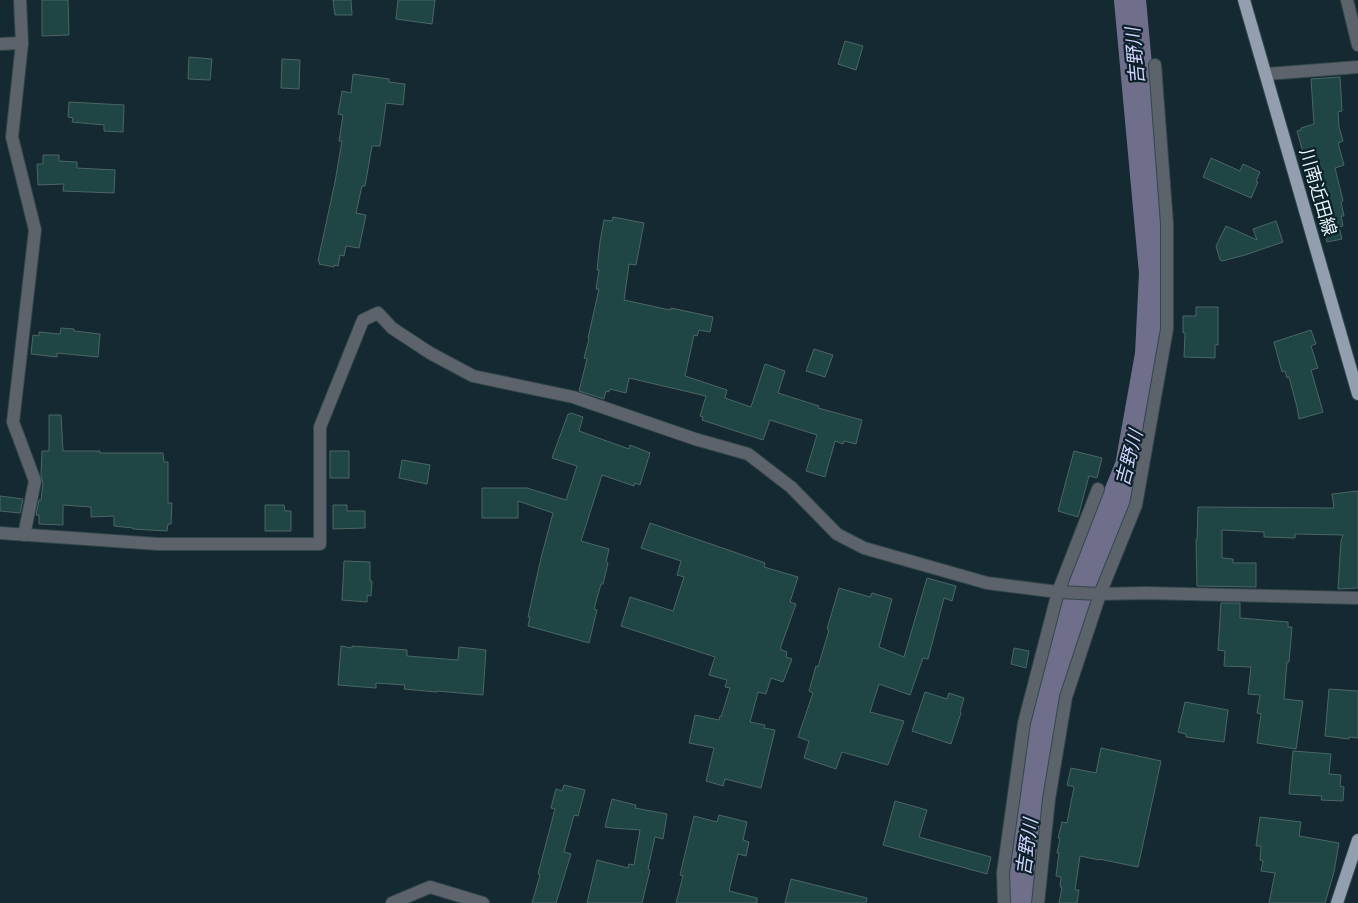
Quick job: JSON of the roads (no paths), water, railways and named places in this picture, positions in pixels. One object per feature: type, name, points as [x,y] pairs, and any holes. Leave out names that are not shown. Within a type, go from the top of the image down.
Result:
[{"type":"main road","name":"川南近田線","points":[[1244,0],[1358,394]]},
{"type":"main road","points":[[1337,903],[1358,840]]},
{"type":"street","points":[[20,0],[22,43],[12,137],[35,230],[13,422],[35,481],[24,535]]},
{"type":"street","points":[[1347,0],[1358,45]]},
{"type":"street","points":[[0,44],[22,43]]},
{"type":"street","points":[[1038,903],[1049,799],[1066,697],[1100,594],[1136,505],[1167,330],[1167,224],[1155,65]]},
{"type":"street","points":[[1266,74],[1358,68]]},
{"type":"street","points":[[0,533],[158,544],[320,544],[320,427],[363,320],[378,313],[392,328],[430,353],[473,376],[573,397],[695,439],[748,454],[791,487],[837,534],[864,548],[987,583],[1058,592],[1358,598]]},
{"type":"street","points":[[1004,903],[1003,873],[1024,723],[1058,592],[1098,489]]},
{"type":"street","points":[[392,903],[430,887],[482,903]]},
{"type":"waterway","name":"吉野川","points":[[1019,903],[1029,818],[1050,684],[1071,614],[1131,466],[1151,354],[1155,273],[1130,0]]}]
